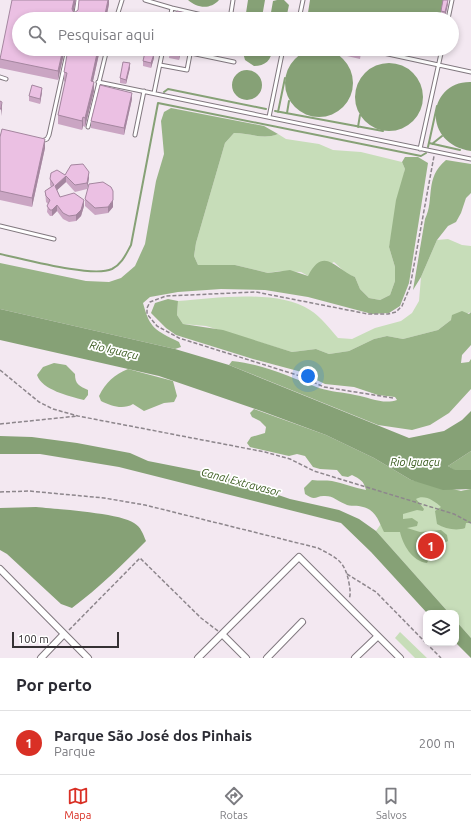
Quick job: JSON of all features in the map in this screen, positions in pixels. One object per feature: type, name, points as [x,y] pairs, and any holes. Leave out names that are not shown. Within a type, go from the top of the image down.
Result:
[{"type":"street","points":[[198,658],[299,557],[400,658]]},
{"type":"street","points":[[0,569],[88,658]]},
{"type":"street","points":[[267,658],[302,622]]},
{"type":"street","points":[[41,658],[64,634]]},
{"type":"street","points":[[222,634],[246,658]]},
{"type":"street","points":[[355,658],[378,636]]},
{"type":"lane","points":[[75,12],[78,0]]},
{"type":"lane","points":[[118,12],[122,0]]},
{"type":"lane","points":[[145,0],[187,12]]},
{"type":"lane","points":[[231,12],[233,0]]},
{"type":"lane","points":[[300,12],[303,0]]},
{"type":"lane","points":[[449,12],[452,0]]},
{"type":"lane","points":[[171,12],[172,8]]},
{"type":"lane","points":[[35,139],[42,141],[47,140],[49,135],[66,56]]},
{"type":"lane","points":[[88,127],[105,56]]},
{"type":"lane","points":[[154,93],[162,56]]},
{"type":"lane","points":[[160,65],[187,70],[190,56]]},
{"type":"lane","points":[[211,56],[234,62]]},
{"type":"lane","points":[[269,117],[282,56]]},
{"type":"lane","points":[[397,56],[471,72]]},
{"type":"lane","points":[[420,149],[441,56]]},
{"type":"lane","points":[[0,77],[6,79]]},
{"type":"lane","points":[[98,82],[471,159]]},
{"type":"lane","points":[[135,135],[144,91]]},
{"type":"lane","points":[[0,226],[54,239]]},
{"type":"path","points":[[393,398],[324,387],[300,376],[179,338],[157,326],[147,314],[147,308],[150,302],[166,296],[256,292],[368,314],[388,314],[396,312],[402,306],[410,288],[434,152]]},
{"type":"path","points":[[0,370],[39,402],[53,409],[78,416],[265,452],[290,459],[314,471],[454,514],[471,523]]},
{"type":"path","points":[[0,424],[78,416]]},
{"type":"path","points":[[0,492],[29,492],[104,498],[145,505],[318,548],[340,562],[347,574],[351,595],[346,604]]},
{"type":"path","points":[[64,634],[140,558],[201,618],[222,634]]},
{"type":"path","points":[[347,574],[376,592],[423,640]]},
{"type":"path","points":[[429,646],[441,658]]},
{"type":"shaded area","points":[[171,108],[264,126],[278,134],[272,136],[262,136],[234,133],[225,143],[196,243],[194,256],[198,265],[235,265],[268,273],[290,270],[308,276],[319,262],[325,261],[336,265],[348,274],[355,277],[360,289],[369,298],[380,300],[390,295],[395,281],[395,267],[389,247],[396,200],[405,169],[402,162],[405,157],[418,157],[428,163],[409,283],[400,306],[389,313],[372,314],[308,297],[265,290],[221,289],[178,292],[150,297],[143,303],[148,318],[155,328],[179,342],[181,347],[175,349],[0,309],[0,263],[86,281],[109,282],[121,278],[135,266],[145,244],[156,181],[164,154],[161,121],[164,112]]},
{"type":"shaded area","points":[[234,133],[262,136],[272,136],[278,134],[286,139],[319,144],[333,150],[361,152],[402,162],[405,169],[389,247],[395,267],[395,281],[390,295],[380,300],[369,298],[360,289],[355,277],[347,274],[334,262],[308,276],[301,272],[280,271],[268,273],[235,265],[198,265],[194,256],[196,243],[225,143]]},
{"type":"shaded area","points":[[446,160],[471,164],[471,193],[466,198],[456,222],[448,226],[437,240],[421,277],[413,290],[425,219],[428,211],[432,181],[439,167]]},
{"type":"shaded area","points":[[448,239],[462,245],[471,246],[471,312],[451,320],[438,330],[403,339],[387,336],[374,339],[349,351],[329,354],[316,349],[292,352],[206,326],[183,324],[177,315],[178,301],[246,296],[281,299],[297,303],[310,310],[322,320],[338,338],[352,339],[375,328],[401,321],[412,313],[419,301],[421,277],[437,240]]},
{"type":"shaded area","points":[[168,299],[178,301],[177,315],[183,324],[223,330],[292,352],[316,349],[329,354],[349,351],[374,339],[387,336],[403,339],[438,330],[451,320],[452,315],[462,311],[469,314],[471,312],[471,345],[462,355],[461,363],[469,362],[471,359],[471,389],[449,413],[430,425],[412,430],[378,425],[229,365],[232,361],[255,365],[319,388],[386,402],[397,400],[395,397],[378,395],[354,387],[325,384],[298,371],[253,359],[176,335],[166,328],[151,313],[155,303]]},
{"type":"shaded area","points":[[54,363],[66,365],[75,374],[78,384],[88,390],[88,395],[84,400],[57,392],[44,385],[37,375],[43,367]]},
{"type":"shaded area","points":[[128,369],[173,381],[177,396],[174,402],[164,403],[144,411],[133,404],[125,407],[117,407],[101,401],[99,396],[108,383],[115,376]]},
{"type":"shaded area","points":[[254,409],[326,435],[374,458],[411,480],[461,491],[471,489],[471,523],[466,523],[465,528],[458,529],[440,526],[437,524],[435,511],[441,507],[426,498],[422,497],[416,499],[424,509],[423,511],[417,510],[403,514],[403,519],[412,518],[418,522],[417,526],[407,528],[420,532],[441,530],[447,535],[448,541],[436,545],[416,543],[428,554],[429,559],[427,563],[422,562],[409,552],[403,542],[400,532],[384,532],[371,511],[361,506],[347,505],[328,496],[312,498],[305,494],[304,488],[312,480],[332,481],[366,490],[363,482],[359,479],[352,475],[348,477],[342,476],[337,470],[313,467],[305,456],[297,454],[289,456],[250,447],[247,443],[251,437],[265,433],[266,427],[260,421],[252,417],[250,413]]},
{"type":"shaded area","points":[[471,451],[471,470],[454,470],[448,466]]},
{"type":"shaded area","points":[[411,480],[461,491],[471,489],[471,638],[459,624],[459,610],[446,610],[376,531]]},
{"type":"shaded area","points":[[400,632],[427,658],[415,658],[395,638]]},
{"type":"water","points":[[188,0],[219,0],[208,7],[204,7],[195,5]]},
{"type":"water","points":[[248,0],[265,0],[263,12],[246,12]]},
{"type":"water","points":[[284,0],[289,5],[288,12],[271,12],[273,1]]},
{"type":"water","points":[[310,0],[444,0],[441,12],[308,12]]},
{"type":"water","points":[[244,56],[271,56],[265,64],[258,66],[254,66],[245,60]]},
{"type":"water","points":[[298,56],[340,56],[348,64],[353,76],[353,90],[348,102],[338,112],[326,117],[312,117],[300,112],[290,102],[285,90],[285,76],[287,70],[290,64]]},
{"type":"water","points":[[382,63],[396,63],[408,68],[418,78],[423,90],[423,104],[418,116],[408,126],[396,131],[382,131],[370,126],[360,116],[355,104],[355,90],[360,78],[370,68]]},
{"type":"water","points":[[247,70],[258,74],[262,85],[258,96],[247,100],[236,96],[232,85],[236,74]]},
{"type":"water","points":[[471,82],[471,151],[455,146],[444,137],[437,126],[436,114],[438,102],[445,91],[456,84]]},
{"type":"water","name":"Rio Iguaçu","points":[[0,309],[175,349],[229,365],[409,438],[444,431],[462,420],[471,411],[471,451],[448,466],[455,470],[471,470],[471,489],[443,490],[411,480],[374,458],[326,435],[159,376],[0,340]]},
{"type":"water","points":[[0,436],[32,437],[77,443],[130,453],[148,461],[219,475],[290,499],[339,510],[359,519],[376,531],[446,610],[424,610],[371,552],[341,523],[119,467],[40,454],[0,454]]},
{"type":"water","points":[[36,507],[102,514],[127,520],[134,523],[142,531],[146,541],[101,584],[72,608],[61,604],[7,554],[0,550],[0,508]]},
{"type":"water","points":[[459,624],[471,638],[471,658],[459,646]]},
{"type":"building","points":[[12,0],[74,0],[72,9],[74,12],[12,12],[12,56],[61,56],[58,71],[0,59]]},
{"type":"building","points":[[79,0],[108,0],[105,12],[75,12],[78,10]]},
{"type":"building","points":[[443,0],[448,0],[445,12],[441,11]]},
{"type":"building","points":[[67,56],[96,56],[91,81],[94,82],[85,118],[83,117],[82,121],[58,115],[67,73],[64,72]]},
{"type":"building","points":[[144,56],[153,56],[151,63],[143,61]]},
{"type":"building","points":[[123,62],[130,63],[126,80],[120,78]]},
{"type":"building","points":[[32,85],[42,88],[40,99],[29,96]]},
{"type":"building","points":[[100,85],[132,93],[124,128],[91,121]]},
{"type":"building","points":[[0,101],[2,102],[1,109],[0,109]]},
{"type":"building","points":[[2,129],[45,139],[32,198],[0,191],[0,137]]},
{"type":"building","points":[[83,164],[89,172],[87,183],[75,185],[66,176],[55,186],[60,197],[74,193],[84,200],[81,210],[76,215],[69,216],[63,213],[57,205],[50,210],[47,206],[50,200],[46,196],[45,191],[54,185],[50,179],[51,173],[57,170],[65,175],[71,165]]},
{"type":"building","points":[[103,182],[111,187],[113,191],[113,200],[108,207],[95,208],[85,199],[89,184]]},
{"type":"waterway","points":[[278,112],[285,78]]},
{"type":"waterway","points":[[164,92],[168,89],[266,109]]},
{"type":"waterway","points":[[287,113],[289,101]]},
{"type":"waterway","points":[[0,254],[74,270],[102,271],[115,267],[131,245],[158,103],[421,156],[426,153]]},
{"type":"waterway","points":[[428,147],[437,106]]},
{"type":"waterway","points":[[275,111],[383,131]]},
{"type":"waterway","points":[[358,127],[360,115]]},
{"type":"waterway","points":[[432,144],[442,136]]},
{"type":"waterway","points":[[429,143],[460,150]]},
{"type":"place","name":"Parque São José dos Pinhais","points":[[431,546]]},
{"type":"water label","name":"Canal Extravasor","points":[[241,482]]}]
